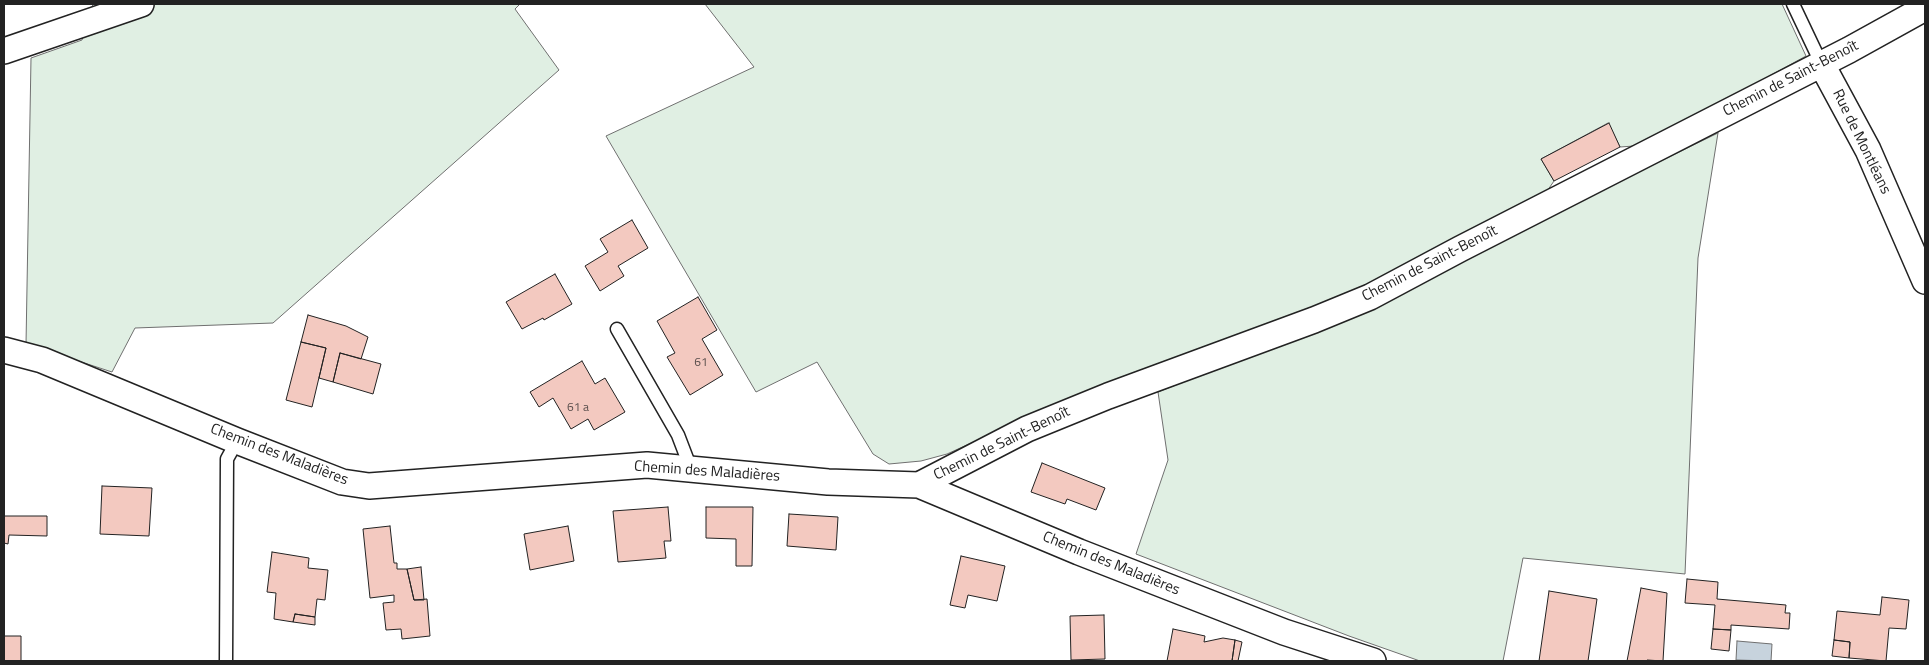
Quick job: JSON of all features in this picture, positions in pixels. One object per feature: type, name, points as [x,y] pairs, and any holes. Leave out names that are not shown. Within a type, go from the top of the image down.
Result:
[{"type":"street","points":[[4,51],[141,4]]},
{"type":"street","name":"Chemin de Saint-Benoît","points":[[919,485],[1036,425],[1370,297],[1925,8]]},
{"type":"street","name":"Rue de Montléans","points":[[1821,63],[1868,150],[1925,281]]},
{"type":"street","name":"Chemin des Maladières","points":[[4,350],[42,360],[237,441],[342,482],[369,486],[647,464],[828,482],[919,485],[1080,552],[1284,632],[1373,661]]},
{"type":"lane","name":"Rue de Montléans","points":[[1793,4],[1821,63]]},
{"type":"lane","points":[[617,329],[678,435],[691,469]]},
{"type":"lane","points":[[226,661],[228,459],[237,441]]},
{"type":"green space","points":[[93,4],[520,4],[515,9],[559,70],[273,323],[135,328],[112,372],[26,344],[31,58],[82,40]]},
{"type":"green space","points":[[705,4],[1782,4],[1806,56],[1698,115],[1634,146],[1620,147],[1608,123],[1541,159],[1554,181],[1543,197],[1479,234],[1308,313],[1042,411],[947,454],[921,461],[889,464],[873,454],[817,362],[756,392],[606,136],[754,67]]},
{"type":"green space","points":[[1718,133],[1698,258],[1685,574],[1523,558],[1503,661],[1420,661],[1349,636],[1136,554],[1168,460],[1158,392],[1323,326]]},
{"type":"shaded area","points":[[1737,641],[1772,644],[1771,661],[1736,660]]},
{"type":"building","points":[[1609,123],[1620,147],[1554,181],[1541,159]]},
{"type":"building","points":[[632,220],[648,248],[618,266],[624,276],[600,291],[585,266],[608,252],[600,239]]},
{"type":"building","points":[[555,274],[572,304],[544,320],[543,318],[522,329],[506,302]]},
{"type":"building","points":[[698,297],[717,330],[702,339],[723,375],[690,395],[667,357],[675,353],[657,321]]},
{"type":"building","points":[[308,315],[346,326],[368,337],[361,359],[340,353],[333,382],[319,378],[326,348],[301,342]]},
{"type":"building","points":[[301,342],[326,348],[312,407],[286,400]]},
{"type":"building","points":[[340,353],[381,364],[373,394],[333,382]]},
{"type":"building","points":[[582,361],[595,384],[605,378],[625,412],[594,430],[588,419],[571,429],[553,398],[539,407],[530,392]]},
{"type":"building","points":[[1042,463],[1105,488],[1096,510],[1067,499],[1065,504],[1031,492]]},
{"type":"building","points":[[102,486],[152,488],[149,536],[100,534]]},
{"type":"building","points":[[668,507],[671,541],[664,541],[666,558],[618,562],[613,511]]},
{"type":"building","points":[[706,507],[753,507],[752,566],[736,566],[736,539],[706,538]]},
{"type":"building","points":[[789,514],[838,517],[836,550],[787,546]]},
{"type":"building","points":[[4,516],[47,516],[47,536],[9,535],[8,544],[4,543]]},
{"type":"building","points":[[390,526],[394,563],[397,563],[397,569],[407,569],[414,600],[427,599],[430,636],[402,639],[401,629],[386,630],[383,603],[394,602],[394,595],[370,598],[363,529]]},
{"type":"building","points":[[568,526],[574,561],[530,570],[524,534]]},
{"type":"building","points":[[272,552],[309,558],[308,568],[328,570],[325,600],[317,599],[315,617],[295,614],[293,622],[274,619],[276,593],[267,592]]},
{"type":"building","points":[[961,556],[1005,566],[997,601],[968,595],[965,608],[950,605]]},
{"type":"building","points":[[421,567],[424,600],[414,600],[407,569]]},
{"type":"building","points":[[1687,579],[1718,582],[1717,599],[1786,605],[1785,613],[1790,613],[1789,629],[1731,625],[1731,630],[1713,629],[1715,605],[1685,603]]},
{"type":"building","points":[[1641,588],[1667,593],[1663,661],[1627,661]]},
{"type":"building","points":[[1549,591],[1597,599],[1588,661],[1539,661]]},
{"type":"building","points":[[1882,597],[1909,600],[1906,629],[1889,628],[1886,661],[1849,658],[1850,642],[1834,640],[1837,611],[1880,615]]},
{"type":"building","points":[[295,614],[315,617],[315,625],[293,622]]},
{"type":"building","points":[[1104,615],[1105,659],[1071,660],[1070,616]]},
{"type":"building","points":[[1173,629],[1205,636],[1204,642],[1223,638],[1235,640],[1232,661],[1167,661]]},
{"type":"building","points":[[1713,629],[1731,630],[1729,651],[1711,649]]},
{"type":"building","points":[[4,636],[21,636],[21,661],[4,661]]},
{"type":"building","points":[[1235,640],[1242,642],[1238,661],[1232,661]]},
{"type":"building","points":[[1834,640],[1850,642],[1849,658],[1832,656]]}]
